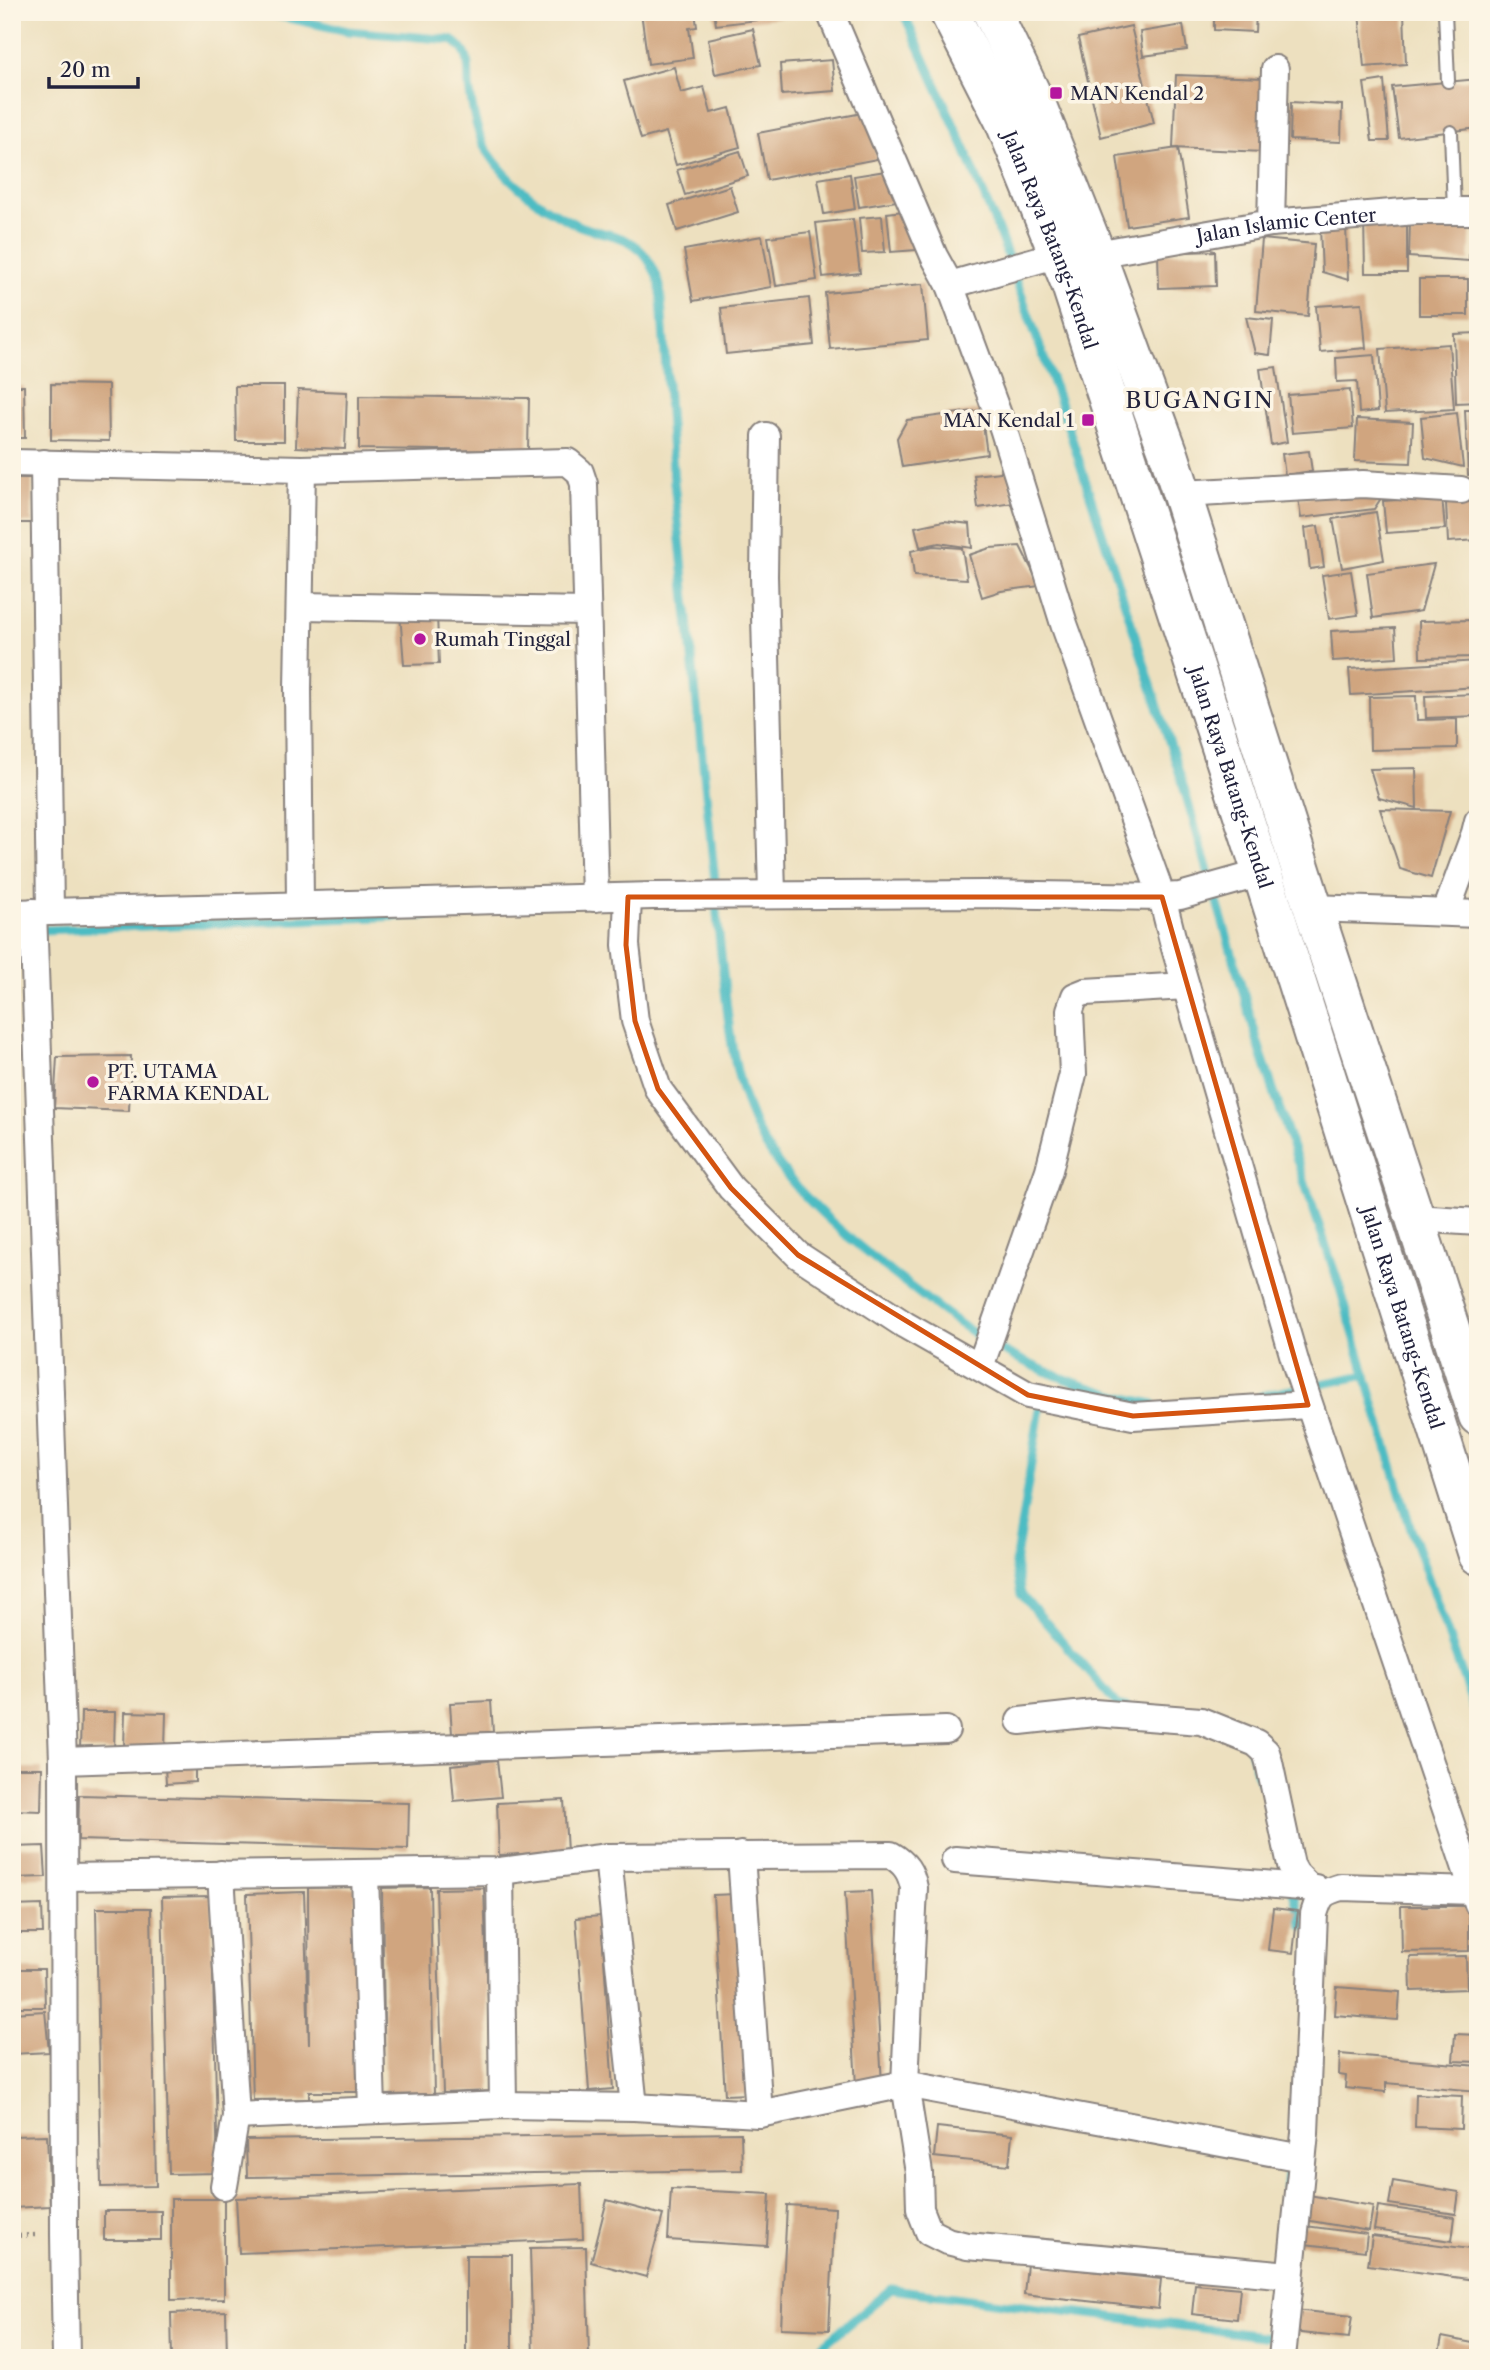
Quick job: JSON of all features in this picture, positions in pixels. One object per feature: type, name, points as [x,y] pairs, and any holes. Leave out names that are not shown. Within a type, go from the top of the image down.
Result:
[{"type":"highway","name":"Jalan Raya Batang-Kendal","points":[[949,12],[1004,120],[1050,257],[1132,470],[1247,877],[1478,1555]]},
{"type":"highway","name":"Jalan Raya Batang-Kendal","points":[[992,12],[1037,106],[1096,254],[1182,494],[1312,908],[1478,1416]]},
{"type":"street","points":[[830,12],[934,256],[956,283],[1065,624],[1171,896],[1186,986],[1297,1368],[1476,1898],[1341,1887],[1310,1888],[955,1860]]},
{"type":"street","points":[[1271,223],[1275,69]]},
{"type":"street","name":"Jalan Islamic Center","points":[[956,283],[1050,257],[1096,254],[1271,223],[1416,211],[1466,211]]},
{"type":"street","points":[[766,436],[764,576],[772,894]]},
{"type":"street","points":[[12,463],[303,469],[568,462],[580,472],[584,484],[595,898]]},
{"type":"street","points":[[44,463],[32,912],[63,1761],[66,2358]]},
{"type":"street","points":[[300,904],[303,469]]},
{"type":"street","points":[[1182,494],[1363,484],[1461,491]]},
{"type":"street","points":[[300,606],[587,611]]},
{"type":"street","points":[[1446,912],[1478,821]]},
{"type":"street","points":[[32,912],[772,894],[1171,896],[1247,877]]},
{"type":"street","points":[[628,897],[626,944],[635,1021],[658,1089],[731,1188],[798,1255],[905,1325],[982,1360],[1028,1395],[1133,1416],[1308,1401]]},
{"type":"street","points":[[1312,908],[1478,914]]},
{"type":"street","points":[[982,1360],[1049,1170],[1073,1074],[1070,1010],[1075,996],[1086,992],[1186,986]]},
{"type":"street","points":[[1415,1218],[1478,1222]]},
{"type":"street","points":[[1020,1721],[1094,1713],[1201,1721],[1256,1743],[1266,1752],[1269,1762],[1291,1865],[1310,1888]]},
{"type":"street","points":[[63,1761],[946,1730]]},
{"type":"street","points":[[741,1855],[759,2115]]},
{"type":"street","points":[[64,1877],[500,1871],[608,1857],[891,1855],[902,1861],[911,1875],[914,1888],[905,2084],[919,2173],[920,2209],[929,2232],[947,2241],[967,2246],[1290,2275]]},
{"type":"street","points":[[608,1857],[634,2107]]},
{"type":"street","points":[[500,1871],[503,2105]]},
{"type":"street","points":[[365,1873],[372,2109]]},
{"type":"street","points":[[221,1874],[236,2116],[224,2186]]},
{"type":"street","points":[[1282,2358],[1302,2158],[1314,1914],[1320,1897],[1327,1891],[1341,1887]]},
{"type":"street","points":[[236,2116],[503,2105],[634,2107],[759,2115],[905,2084],[1302,2158]]},
{"type":"lane","points":[[1445,12],[1448,82]]},
{"type":"lane","points":[[1451,132],[1466,211]]},
{"type":"highlighted area","points":[[628,897],[1162,897],[1308,1405],[1133,1416],[1028,1395],[798,1255],[731,1188],[658,1089],[635,1021],[626,945]]},
{"type":"building","points":[[641,12],[695,12],[697,27],[689,28],[693,58],[648,64]]},
{"type":"building","points":[[714,12],[808,12],[808,14],[716,25]]},
{"type":"building","points":[[1214,12],[1256,12],[1255,32],[1214,30]]},
{"type":"building","points":[[1287,12],[1337,12],[1337,16],[1287,18]]},
{"type":"building","points":[[1359,12],[1404,12],[1406,64],[1364,67]]},
{"type":"building","points":[[1183,25],[1187,50],[1143,56],[1140,32]]},
{"type":"building","points":[[1131,26],[1154,123],[1101,137],[1078,38]]},
{"type":"building","points":[[753,29],[761,65],[715,74],[708,39]]},
{"type":"building","points":[[832,60],[835,91],[782,95],[780,64]]},
{"type":"building","points":[[674,67],[681,93],[704,87],[711,113],[730,108],[740,147],[676,165],[666,132],[641,139],[624,81]]},
{"type":"building","points":[[1176,75],[1266,78],[1264,152],[1173,148]]},
{"type":"building","points":[[1478,79],[1478,128],[1399,138],[1392,87]]},
{"type":"building","points":[[1384,80],[1389,141],[1372,141],[1364,83]]},
{"type":"building","points":[[1291,102],[1342,105],[1341,142],[1290,140]]},
{"type":"building","points":[[868,112],[877,159],[767,180],[758,133]]},
{"type":"building","points":[[1178,148],[1189,217],[1127,226],[1117,157]]},
{"type":"building","points":[[740,151],[748,176],[685,195],[677,170]]},
{"type":"building","points":[[892,170],[897,201],[859,207],[854,176]]},
{"type":"building","points":[[850,174],[855,209],[824,214],[818,179]]},
{"type":"building","points":[[730,186],[738,212],[677,231],[669,205]]},
{"type":"building","points":[[912,210],[916,250],[891,252],[887,213]]},
{"type":"building","points":[[882,216],[885,252],[862,253],[859,218]]},
{"type":"building","points":[[1364,217],[1407,217],[1407,273],[1365,273]]},
{"type":"building","points":[[853,219],[860,273],[823,277],[816,223]]},
{"type":"building","points":[[1410,220],[1471,224],[1469,261],[1409,257]]},
{"type":"building","points":[[1346,226],[1348,280],[1322,272],[1320,228]]},
{"type":"building","points":[[810,232],[817,280],[776,286],[768,237]]},
{"type":"building","points":[[762,236],[771,287],[693,301],[684,250]]},
{"type":"building","points":[[1262,239],[1314,244],[1308,316],[1256,311]]},
{"type":"building","points":[[1215,251],[1216,286],[1159,288],[1158,253]]},
{"type":"building","points":[[1419,279],[1468,279],[1468,315],[1419,315]]},
{"type":"building","points":[[923,284],[928,340],[830,349],[825,293]]},
{"type":"building","points":[[809,298],[814,345],[726,354],[721,308]]},
{"type":"building","points":[[1362,303],[1366,348],[1320,352],[1316,306]]},
{"type":"building","points":[[1246,317],[1273,320],[1270,355],[1255,353]]},
{"type":"building","points":[[1478,333],[1478,402],[1456,403],[1454,334]]},
{"type":"building","points":[[1449,344],[1454,409],[1385,413],[1380,349]]},
{"type":"building","points":[[1374,355],[1378,411],[1359,413],[1357,381],[1337,382],[1336,358]]},
{"type":"building","points":[[1276,367],[1287,442],[1271,445],[1260,369]]},
{"type":"building","points":[[51,384],[108,385],[109,441],[51,440]]},
{"type":"building","points":[[12,386],[24,386],[25,438],[12,438]]},
{"type":"building","points":[[235,386],[284,386],[284,441],[236,441]]},
{"type":"building","points":[[298,390],[347,392],[345,449],[296,447]]},
{"type":"building","points":[[1350,390],[1353,428],[1292,433],[1288,395]]},
{"type":"building","points":[[359,396],[529,398],[528,451],[359,449]]},
{"type":"building","points":[[981,410],[987,454],[902,467],[897,438],[907,420]]},
{"type":"building","points":[[1465,410],[1478,410],[1478,474],[1468,475]]},
{"type":"building","points":[[1457,413],[1463,467],[1425,458],[1421,417]]},
{"type":"building","points":[[1357,419],[1413,422],[1411,463],[1355,461]]},
{"type":"building","points":[[1309,451],[1312,471],[1285,475],[1282,454]]},
{"type":"building","points":[[1009,471],[1014,503],[978,508],[974,475]]},
{"type":"building","points":[[12,478],[32,478],[32,523],[12,523]]},
{"type":"building","points":[[1389,486],[1374,509],[1301,518],[1298,498]]},
{"type":"building","points":[[1442,497],[1445,529],[1386,533],[1383,501]]},
{"type":"building","points":[[1478,501],[1478,540],[1448,542],[1446,503]]},
{"type":"building","points":[[1376,512],[1384,560],[1342,568],[1333,519]]},
{"type":"building","points":[[944,521],[970,524],[972,548],[939,543],[920,547],[915,527]]},
{"type":"building","points":[[1318,526],[1324,567],[1310,569],[1305,528]]},
{"type":"building","points":[[933,546],[962,548],[967,579],[914,576],[911,551]]},
{"type":"building","points":[[1020,546],[1040,586],[1001,591],[982,597],[969,555],[990,548]]},
{"type":"building","points":[[1434,564],[1421,611],[1373,618],[1367,573]]},
{"type":"building","points":[[1351,571],[1358,615],[1329,619],[1322,575]]},
{"type":"building","name":"Rumah Tinggal","points":[[400,613],[437,615],[439,664],[404,665]]},
{"type":"building","points":[[1478,620],[1478,657],[1420,658],[1419,621]]},
{"type":"building","points":[[1395,628],[1397,657],[1333,661],[1331,631]]},
{"type":"building","points":[[1478,661],[1478,687],[1351,695],[1349,669]]},
{"type":"building","points":[[1477,694],[1478,716],[1426,718],[1425,696]]},
{"type":"building","points":[[1416,696],[1417,720],[1457,719],[1457,748],[1370,750],[1369,697]]},
{"type":"building","points":[[1416,768],[1417,808],[1379,798],[1370,769]]},
{"type":"building","points":[[1380,809],[1450,811],[1431,878],[1400,869]]},
{"type":"building","name":"PT. UTAMA FARMA KENDAL","points":[[131,1056],[129,1111],[54,1108],[57,1057]]},
{"type":"building","points":[[491,1701],[493,1732],[452,1734],[450,1703]]},
{"type":"building","points":[[81,1712],[115,1712],[114,1751],[80,1750]]},
{"type":"building","points":[[125,1712],[166,1713],[165,1749],[124,1748]]},
{"type":"building","points":[[497,1760],[501,1797],[454,1801],[451,1765]]},
{"type":"building","points":[[195,1765],[195,1782],[166,1784],[165,1766]]},
{"type":"building","points":[[12,1768],[42,1768],[41,1811],[12,1810]]},
{"type":"building","points":[[79,1795],[409,1803],[408,1849],[78,1840]]},
{"type":"building","points":[[564,1800],[567,1852],[499,1855],[497,1803]]},
{"type":"building","points":[[44,1846],[46,1877],[12,1878],[12,1847]]},
{"type":"building","points":[[355,1887],[357,2092],[309,2092],[309,2099],[253,2100],[247,1894],[304,1892],[309,2045],[308,1888]]},
{"type":"building","points":[[430,1887],[434,2094],[385,2095],[382,1888]]},
{"type":"building","points":[[484,1888],[491,2091],[443,2093],[436,1889]]},
{"type":"building","points":[[871,1891],[882,2084],[856,2086],[845,1892]]},
{"type":"building","points":[[737,1894],[749,2094],[725,2095],[713,1895]]},
{"type":"building","points":[[211,1896],[218,2173],[169,2174],[162,1897]]},
{"type":"building","points":[[42,1905],[43,1933],[12,1933],[12,1906]]},
{"type":"building","points":[[1401,1906],[1469,1906],[1469,1951],[1402,1952]]},
{"type":"building","points":[[96,1908],[151,1908],[156,2186],[101,2187]]},
{"type":"building","points":[[1273,1908],[1298,1911],[1293,1953],[1268,1950]]},
{"type":"building","points":[[601,1916],[613,2089],[589,2091],[576,1918]]},
{"type":"building","points":[[1466,1956],[1467,1989],[1411,1991],[1410,1957]]},
{"type":"building","points":[[12,1969],[44,1969],[45,2007],[12,2007]]},
{"type":"building","points":[[1337,1987],[1400,1992],[1398,2020],[1335,2015]]},
{"type":"building","points":[[45,2011],[49,2052],[12,2054],[12,2013]]},
{"type":"building","points":[[1455,2034],[1478,2035],[1478,2062],[1453,2061]]},
{"type":"building","points":[[1340,2054],[1478,2066],[1478,2091],[1386,2083],[1386,2092],[1345,2088],[1346,2076],[1339,2075]]},
{"type":"building","points":[[1416,2094],[1462,2096],[1461,2129],[1415,2127]]},
{"type":"building","points":[[937,2127],[1012,2135],[1009,2165],[934,2157]]},
{"type":"building","points":[[741,2133],[742,2170],[247,2177],[246,2140]]},
{"type":"building","points":[[47,2135],[50,2206],[12,2208],[12,2136]]},
{"type":"building","points":[[1393,2181],[1459,2192],[1456,2214],[1389,2204]]},
{"type":"building","points":[[581,2184],[583,2239],[239,2253],[236,2198]]},
{"type":"building","points":[[671,2189],[770,2194],[767,2246],[668,2240]]},
{"type":"building","points":[[1303,2194],[1373,2206],[1369,2231],[1299,2219]]},
{"type":"building","points":[[171,2199],[224,2199],[224,2299],[171,2300]]},
{"type":"building","points":[[607,2200],[663,2215],[646,2277],[591,2262]]},
{"type":"building","points":[[787,2205],[835,2208],[829,2330],[781,2328]]},
{"type":"building","points":[[1378,2206],[1455,2217],[1452,2241],[1374,2230]]},
{"type":"building","points":[[104,2211],[161,2211],[161,2240],[104,2240]]},
{"type":"building","points":[[1298,2225],[1367,2234],[1365,2251],[1296,2243]]},
{"type":"building","points":[[1372,2236],[1478,2250],[1475,2280],[1368,2265]]},
{"type":"building","points":[[586,2247],[589,2356],[533,2358],[530,2248]]},
{"type":"building","points":[[466,2255],[512,2255],[512,2355],[466,2354]]},
{"type":"building","points":[[1027,2264],[1161,2279],[1158,2309],[1024,2294]]},
{"type":"building","points":[[1195,2284],[1240,2288],[1237,2319],[1192,2314]]},
{"type":"building","points":[[1294,2310],[1352,2316],[1349,2338],[1292,2332]]},
{"type":"building","points":[[226,2311],[227,2358],[172,2358],[171,2313]]},
{"type":"building","points":[[1442,2337],[1478,2344],[1478,2358],[1438,2358]]},
{"type":"waterway","points":[[261,12],[348,31],[452,40],[465,53],[475,119],[486,149],[494,161],[514,183],[537,202],[581,227],[632,244],[652,266],[660,286],[674,482],[715,882]]},
{"type":"waterway","points":[[903,12],[965,149],[1000,235],[1063,411],[1180,775],[1261,1053],[1340,1288],[1410,1526],[1478,1720]]},
{"type":"waterway","points":[[716,902],[730,1035],[741,1087],[765,1145],[801,1191],[845,1234],[936,1307],[1000,1349],[1064,1379],[1153,1404]]},
{"type":"waterway","points":[[42,930],[456,914]]},
{"type":"waterway","points":[[12,931],[21,931]]},
{"type":"waterway","points":[[1261,1396],[1366,1375]]},
{"type":"waterway","points":[[1040,1408],[1015,1564],[1021,1594],[1118,1705],[1126,1707]]},
{"type":"waterway","points":[[1250,1748],[1260,1781]]},
{"type":"waterway","points":[[1292,1889],[1303,1926]]},
{"type":"waterway","points":[[807,2358],[891,2289],[1270,2337],[1289,2158]]},
{"type":"place","name":"MAN Kendal 2","points":[[1056,93]]},
{"type":"place","name":"MAN Kendal 1","points":[[1088,420]]},
{"type":"place","name":"Rumah Tinggal","points":[[420,639]]},
{"type":"place","name":"PT. UTAMA FARMA KENDAL","points":[[93,1082]]},
{"type":"district","name":"BUGANGIN","points":[[1200,400]]}]
